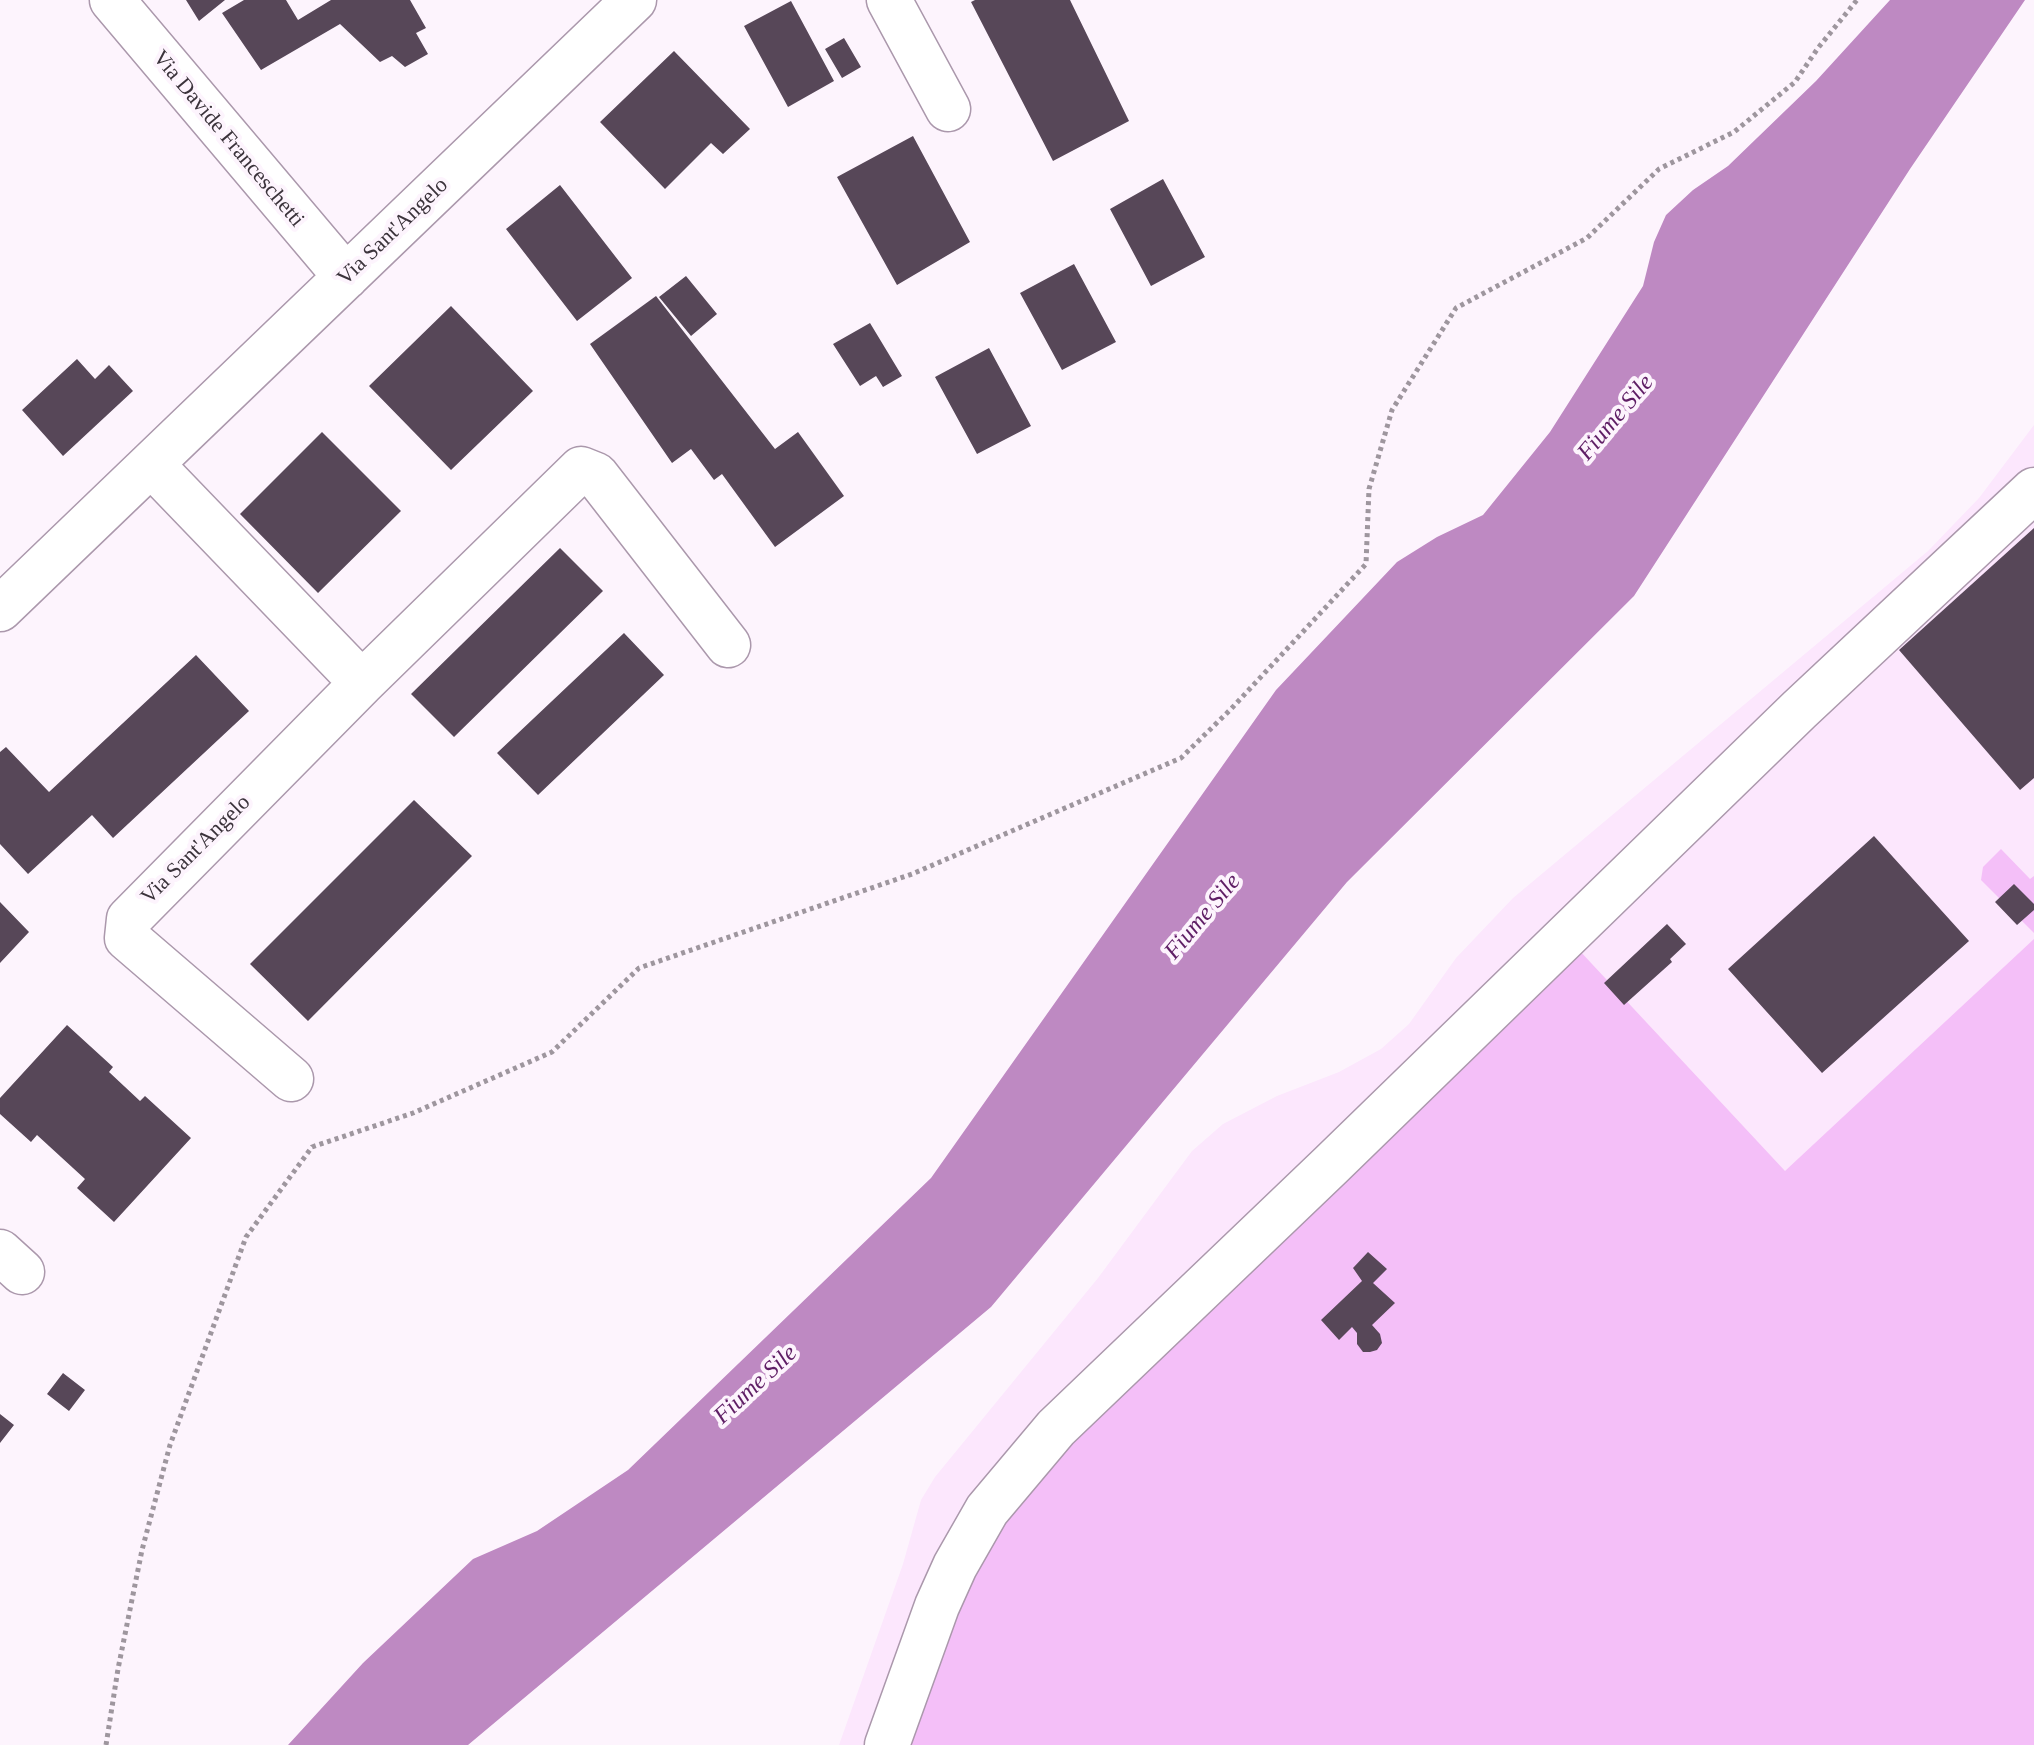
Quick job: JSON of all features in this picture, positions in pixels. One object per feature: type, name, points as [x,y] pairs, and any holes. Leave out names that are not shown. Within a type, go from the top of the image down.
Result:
[{"type":"street","name":"Via Davide Franceschetti","points":[[112,0],[346,277]]},
{"type":"street","name":"Via Sant'Angelo","points":[[0,609],[634,0]]},
{"type":"street","points":[[889,0],[948,109]]},
{"type":"street","points":[[151,464],[362,683]]},
{"type":"street","name":"Via Sant'Angelo","points":[[291,1079],[127,938],[129,919],[362,683],[581,469],[596,475],[728,645]]},
{"type":"street","points":[[887,1745],[937,1606],[955,1566],[987,1510],[1056,1428],[1799,710],[2034,490]]},
{"type":"path","points":[[106,1745],[142,1550],[170,1445],[246,1237],[312,1147],[413,1113],[552,1052],[639,968],[912,874],[1181,758],[1366,564],[1369,489],[1392,410],[1456,308],[1587,238],[1659,169],[1734,132],[1795,82],[1857,0]]},
{"type":"shaded area","points":[[2034,425],[2034,1745],[839,1745],[903,1564],[921,1500],[935,1477],[1098,1278],[1192,1151],[1223,1124],[1277,1096],[1339,1072],[1381,1049],[1409,1024],[1456,958],[1513,898],[1928,551],[1979,498]]},
{"type":"shaded area","points":[[2001,849],[2030,879],[2034,876],[2034,933],[1981,880],[1983,867]]},
{"type":"shaded area","points":[[2034,939],[2034,1745],[901,1745],[973,1547],[1015,1489],[1578,949],[1785,1171]]},
{"type":"water","name":"Fiume Sile","points":[[1890,0],[2025,0],[1910,169],[1634,596],[1347,882],[991,1307],[468,1745],[288,1745],[363,1663],[473,1559],[537,1531],[628,1470],[931,1178],[1276,690],[1397,562],[1437,537],[1483,515],[1550,432],[1643,286],[1654,242],[1666,215],[1693,190],[1728,166],[1816,81]]},
{"type":"building","points":[[186,0],[225,0],[199,21]]},
{"type":"building","points":[[244,0],[286,0],[298,20],[331,0],[410,0],[426,28],[416,33],[428,54],[405,67],[392,56],[380,62],[340,24],[261,70],[222,13]]},
{"type":"building","points":[[1070,0],[1129,121],[1053,161],[971,2]]},
{"type":"building","points":[[791,1],[834,81],[788,107],[744,26]]},
{"type":"building","points":[[844,38],[861,67],[842,78],[825,49]]},
{"type":"building","points":[[674,51],[750,129],[723,154],[711,143],[665,189],[600,122]]},
{"type":"building","points":[[913,136],[970,242],[897,285],[837,177]]},
{"type":"building","points":[[1163,179],[1205,257],[1151,286],[1110,209]]},
{"type":"building","points":[[560,185],[632,278],[577,321],[506,229]]},
{"type":"building","points":[[1074,264],[1116,342],[1062,370],[1020,293]]},
{"type":"building","points":[[686,276],[717,314],[691,336],[659,297]]},
{"type":"building","points":[[656,296],[775,449],[798,432],[844,496],[775,547],[722,474],[714,480],[691,449],[672,463],[590,344]]},
{"type":"building","points":[[451,306],[533,391],[451,470],[369,386]]},
{"type":"building","points":[[870,323],[902,376],[883,387],[876,376],[860,386],[833,344]]},
{"type":"building","points":[[989,348],[1031,426],[977,454],[935,377]]},
{"type":"building","points":[[77,359],[95,379],[109,365],[133,391],[63,456],[22,410]]},
{"type":"building","points":[[322,432],[401,511],[318,593],[240,514]]},
{"type":"building","points":[[2034,528],[2034,778],[2020,790],[1899,650]]},
{"type":"building","points":[[560,548],[603,591],[454,737],[411,694]]},
{"type":"building","points":[[624,633],[664,675],[538,795],[497,753]]},
{"type":"building","points":[[196,655],[249,711],[113,838],[92,815],[28,874],[0,844],[0,752],[6,747],[49,792]]},
{"type":"building","points":[[414,800],[472,856],[308,1021],[250,964]]},
{"type":"building","points":[[1874,836],[1969,941],[1822,1073],[1728,969]]},
{"type":"building","points":[[2014,884],[2034,904],[2034,910],[2017,925],[1995,902]]},
{"type":"building","points":[[0,902],[29,932],[0,963]]},
{"type":"building","points":[[1667,924],[1686,944],[1670,959],[1672,962],[1624,1005],[1604,983]]},
{"type":"building","points":[[67,1025],[113,1067],[109,1072],[140,1101],[145,1096],[191,1138],[114,1222],[77,1188],[85,1179],[37,1135],[31,1142],[0,1114],[0,1098]]},
{"type":"building","points":[[1368,1252],[1387,1269],[1373,1283],[1395,1303],[1372,1325],[1380,1334],[1382,1343],[1377,1350],[1363,1352],[1352,1327],[1339,1340],[1321,1320],[1362,1281],[1353,1268]]},
{"type":"building","points":[[63,1373],[85,1390],[69,1411],[47,1394]]},
{"type":"building","points":[[0,1414],[14,1425],[0,1443]]}]
